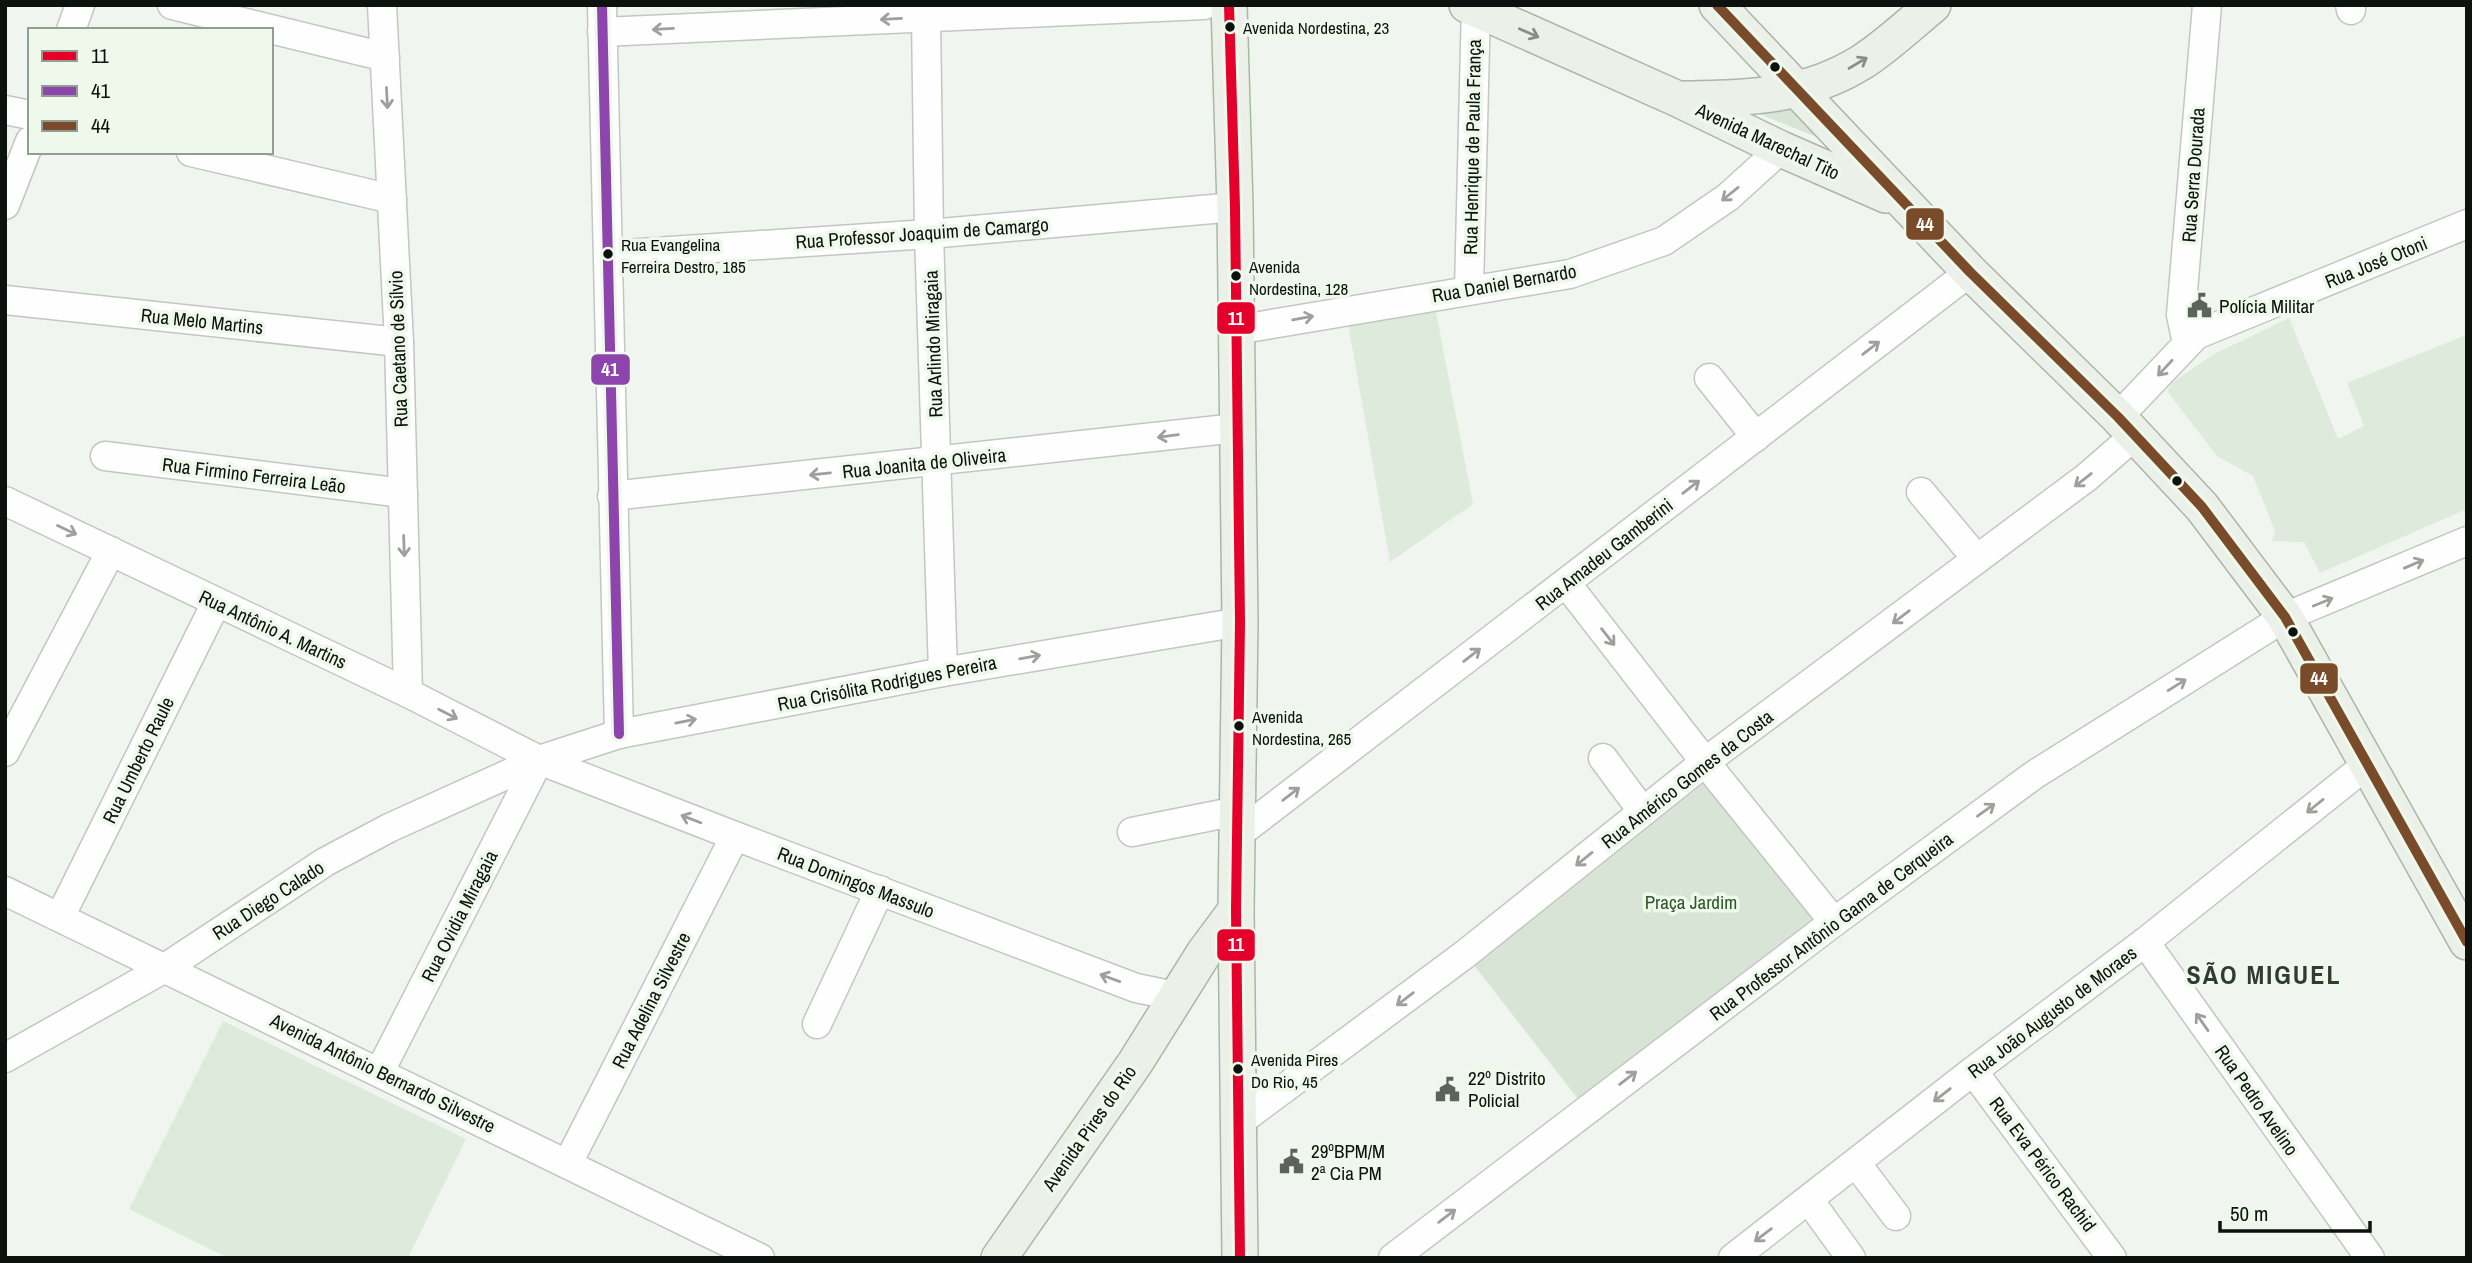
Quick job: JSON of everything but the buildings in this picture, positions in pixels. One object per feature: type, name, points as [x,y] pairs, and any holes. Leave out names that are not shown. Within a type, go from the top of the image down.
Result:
[{"type":"main road","points":[[1229,5],[1240,622],[1236,910],[1240,1258]]},
{"type":"main road","points":[[1717,5],[1902,201]]},
{"type":"main road","points":[[1678,99],[1727,98],[1796,91],[1840,74],[1862,62],[1933,5]]},
{"type":"main road","name":"Avenida Marechal Tito","points":[[1473,7],[1902,201],[2202,507],[2286,617],[2466,938]]},
{"type":"main road","name":"Avenida Pires do Rio","points":[[999,1258],[1135,1063],[1175,996],[1236,910]]},
{"type":"main road","points":[[1175,996],[1213,984],[1238,985]]},
{"type":"street","points":[[72,28],[80,5]]},
{"type":"street","points":[[172,5],[266,28]]},
{"type":"street","name":"Rua Caetano de Sílvio","points":[[382,5],[398,342],[408,693]]},
{"type":"street","points":[[619,734],[602,18],[926,17],[1204,5]]},
{"type":"street","name":"Rua Serra Dourada","points":[[2187,343],[2181,315],[2207,5]]},
{"type":"street","name":"Rua Henrique de Paula França","points":[[1469,289],[1473,7]]},
{"type":"street","name":"Rua Arlindo Miragaia","points":[[926,17],[929,234],[943,672]]},
{"type":"street","points":[[273,30],[385,57]]},
{"type":"street","points":[[5,110],[28,115]]},
{"type":"street","points":[[5,205],[28,146]]},
{"type":"street","name":"Rua Daniel Bernardo","points":[[1236,330],[1570,274],[1664,241],[1728,197],[1782,149]]},
{"type":"street","points":[[199,154],[392,200]]},
{"type":"street","name":"Rua Professor Joaquim de Camargo","points":[[609,255],[929,234],[1234,207]]},
{"type":"street","name":"Rua José Otoni","points":[[2126,427],[2187,343],[2196,335],[2467,225]]},
{"type":"street","name":"Rua Amadeu Gamberini","points":[[1237,823],[1566,583],[1970,272]]},
{"type":"street","name":"Rua Melo Martins","points":[[5,300],[398,342]]},
{"type":"street","points":[[1709,378],[1756,437]]},
{"type":"street","name":"Rua Américo Gomes da Costa","points":[[1239,1122],[1464,955],[1705,762],[2087,477],[2126,427]]},
{"type":"street","name":"Rua Joanita de Oliveira","points":[[612,496],[1236,428]]},
{"type":"street","name":"Rua Firmino Ferreira Leão","points":[[104,456],[403,493]]},
{"type":"street","points":[[1921,492],[1977,559]]},
{"type":"street","name":"Rua Antônio A. Martins","points":[[5,500],[408,693],[539,760]]},
{"type":"street","name":"Rua Professor Antônio Gama de Cerqueira","points":[[1392,1258],[1834,922],[2034,775],[2286,617],[2467,541]]},
{"type":"street","points":[[5,752],[111,551]]},
{"type":"street","points":[[1566,583],[1834,922]]},
{"type":"street","name":"Rua Umberto Raule","points":[[60,917],[216,603]]},
{"type":"street","name":"Rua Crisólita Rodrigues Pereira","points":[[539,760],[619,734],[943,672],[1240,622]]},
{"type":"street","points":[[1604,758],[1643,812]]},
{"type":"street","name":"Rua Domingos Massulo","points":[[539,760],[1136,988],[1175,996]]},
{"type":"street","name":"Rua Diego Calado","points":[[5,1058],[165,968],[325,862],[389,828],[539,760]]},
{"type":"street","name":"Rua Ovidia Miragaia","points":[[380,1071],[539,760]]},
{"type":"street","name":"Rua João Augusto de Moraes","points":[[1733,1258],[1973,1071],[2145,942],[2369,763]]},
{"type":"street","points":[[1132,832],[1237,823]]},
{"type":"street","name":"Rua Adelina Silvestre","points":[[568,1163],[735,836]]},
{"type":"street","points":[[817,1024],[880,890]]},
{"type":"street","name":"Avenida Antônio Bernardo Silvestre","points":[[5,891],[760,1258]]},
{"type":"street","name":"Rua Pedro Avelino","points":[[2145,942],[2370,1258]]},
{"type":"street","name":"Rua Eva Périco Rachid","points":[[1973,1071],[2112,1258]]},
{"type":"street","points":[[1856,1163],[1896,1216]]},
{"type":"street","points":[[1809,1200],[1851,1258]]},
{"type":"shaded area","points":[[1435,307],[1473,504],[1390,562],[1348,323]]},
{"type":"shaded area","points":[[2289,318],[2338,439],[2364,426],[2347,383],[2466,335],[2467,509],[2320,573],[2304,542],[2272,541],[2275,531],[2253,476],[2217,456],[2167,391],[2173,382],[2214,354]]},
{"type":"shaded area","points":[[223,1021],[466,1139],[408,1258],[228,1258],[129,1209]]},
{"type":"green space","points":[[1793,102],[1824,140],[1754,112]]},
{"type":"green space","name":"Praça Jardim","points":[[1710,760],[1829,921],[1585,1108],[1466,955]]},
{"type":"transit line","name":"41","points":[[602,5],[619,734]]},
{"type":"transit line","name":"11","points":[[1229,5],[1235,207],[1240,622],[1236,910],[1240,1258]]},
{"type":"transit line","name":"44","points":[[1717,5],[1970,272],[2118,417],[2202,507],[2285,617],[2467,942]]},
{"type":"place","name":"Avenida Nordestina, 23","points":[[1230,27]]},
{"type":"place","name":"Rua Evangelina Ferreira Destro, 185","points":[[608,254]]},
{"type":"place","name":"Avenida Nordestina, 128","points":[[1236,276]]},
{"type":"place","name":"Polícia Militar","points":[[2199,306]]},
{"type":"place","name":"Avenida Nordestina, 265","points":[[1239,726]]},
{"type":"place","name":"Avenida Pires Do Rio, 45","points":[[1238,1069]]},
{"type":"place","name":"22º Distrito Policial","points":[[1448,1089]]},
{"type":"place","name":"29ºBPM/M 2ª Cia PM","points":[[1291,1162]]},
{"type":"district","name":"SÃO MIGUEL","points":[[2264,975]]}]
